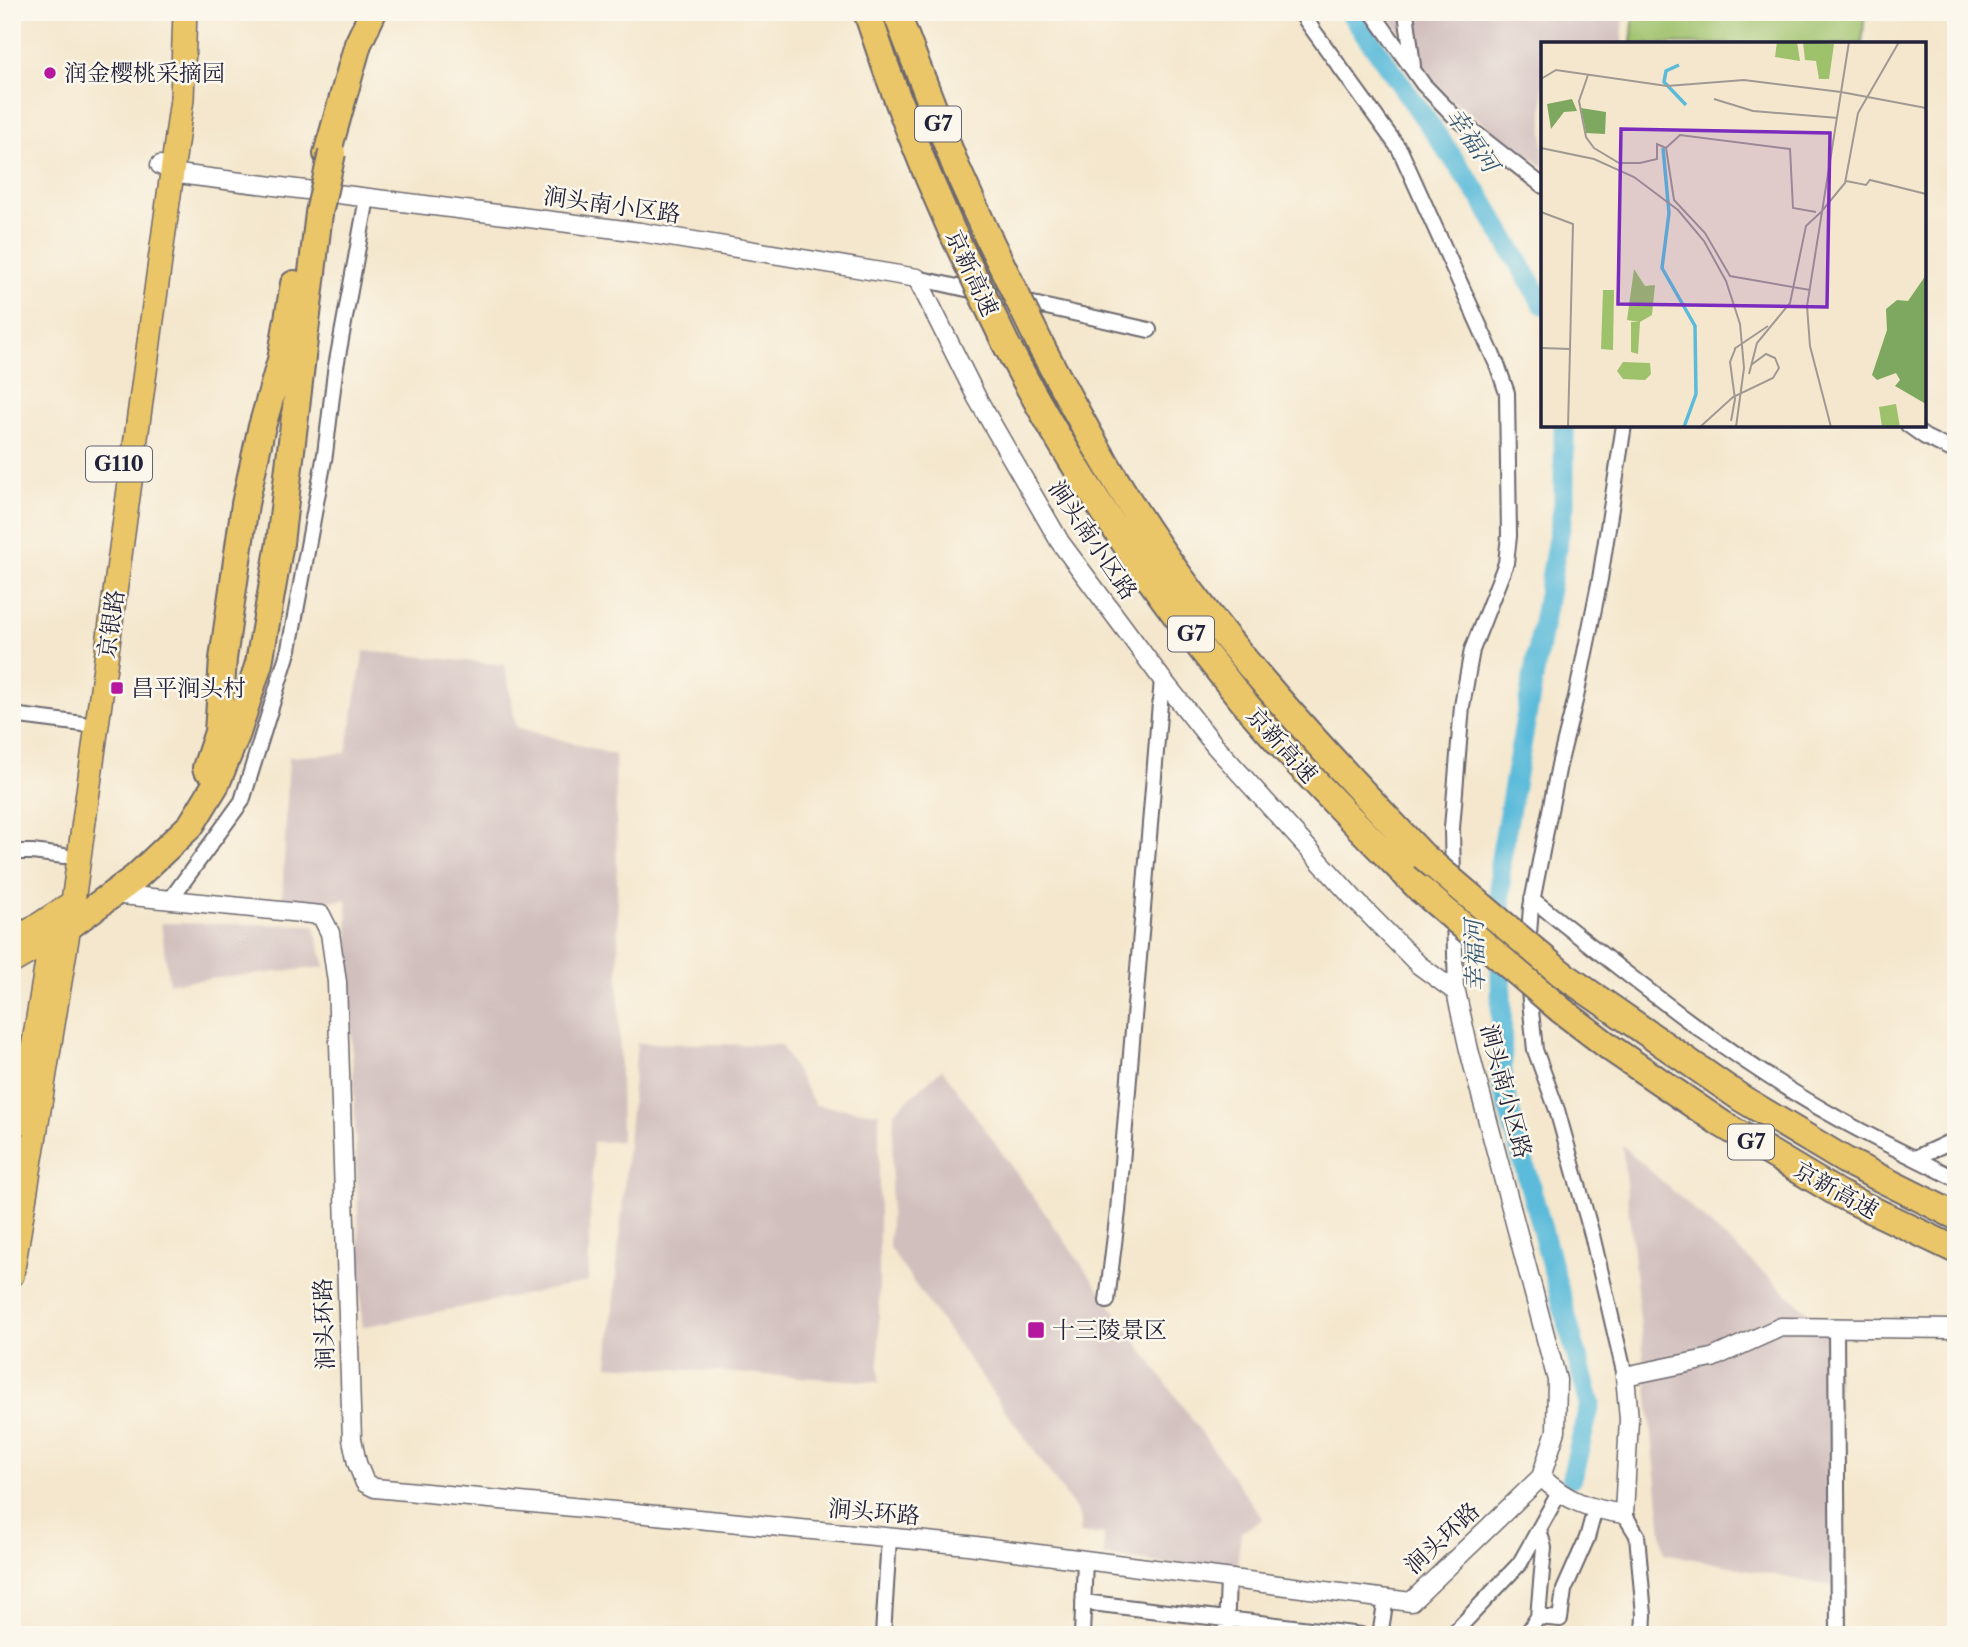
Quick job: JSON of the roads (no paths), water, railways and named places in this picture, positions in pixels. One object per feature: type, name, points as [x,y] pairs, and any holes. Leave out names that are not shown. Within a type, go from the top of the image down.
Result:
[{"type":"highway","points":[[62,921],[158,837],[197,788],[210,762],[218,732],[223,659],[245,504],[261,430],[281,360],[347,34],[358,12]]},
{"type":"highway","points":[[325,153],[359,46],[376,12]]},
{"type":"highway","name":"京新高速","points":[[867,12],[884,65],[929,179],[1038,407],[1107,517],[1170,608],[1269,730],[1328,796],[1420,890],[1561,1010],[1612,1049],[1723,1124],[1839,1194],[1956,1250]]},
{"type":"highway","name":"京新高速","points":[[896,12],[956,167],[1063,388],[1129,502],[1193,592],[1263,680],[1318,743],[1423,856],[1562,974],[1741,1098],[1846,1161],[1956,1216]]},
{"type":"highway","points":[[62,921],[112,894],[136,877],[174,843],[207,802],[226,763],[259,663],[280,543],[313,211]]},
{"type":"main road","name":"京银路","points":[[12,1275],[166,168],[169,12]]},
{"type":"main road","name":"京银路","points":[[12,1186],[33,1042],[62,921],[64,856],[83,724],[166,168],[182,99],[185,12]]},
{"type":"main road","points":[[17,934],[62,921]]},
{"type":"main road","points":[[12,962],[62,921]]},
{"type":"street","points":[[1300,12],[1400,150],[1498,367],[1507,393],[1509,536],[1506,563],[1472,650],[1454,776],[1452,828],[1456,992]]},
{"type":"street","points":[[1372,12],[1414,72],[1455,117],[1541,184]]},
{"type":"street","points":[[1406,12],[1414,72]]},
{"type":"street","name":"涧头南小区路","points":[[166,168],[183,175],[640,232],[917,278],[977,398],[1059,542],[1162,679],[1216,747],[1354,898],[1419,965],[1456,992],[1469,1050],[1558,1380],[1556,1432],[1541,1477]]},
{"type":"street","points":[[170,900],[242,801],[289,649],[325,454],[335,372],[367,198]]},
{"type":"street","points":[[917,278],[1149,330]]},
{"type":"street","points":[[1624,427],[1600,579],[1532,899],[1528,990],[1535,1050],[1557,1110],[1592,1235],[1625,1376],[1629,1419],[1624,1514],[1637,1535],[1644,1615],[1643,1635]]},
{"type":"street","points":[[1911,427],[1956,452]]},
{"type":"street","points":[[1107,1301],[1119,1198],[1162,679]]},
{"type":"street","points":[[12,715],[83,724]]},
{"type":"street","points":[[12,852],[64,856]]},
{"type":"street","name":"涧头环路","points":[[112,894],[321,915],[330,933],[337,982],[352,1439],[365,1483],[375,1488],[889,1538],[1410,1602],[1541,1477]]},
{"type":"street","points":[[1532,899],[1746,1062],[1832,1115],[1956,1179]]},
{"type":"street","points":[[1915,1158],[1956,1139]]},
{"type":"street","points":[[1625,1376],[1712,1358],[1782,1327],[1956,1329]]},
{"type":"street","points":[[1836,1328],[1838,1635]]},
{"type":"street","points":[[1541,1477],[1559,1493],[1595,1510],[1624,1514]]},
{"type":"street","points":[[1452,1635],[1520,1563],[1559,1493]]},
{"type":"street","points":[[1538,1617],[1560,1619],[1564,1590],[1587,1538],[1595,1510]]},
{"type":"street","points":[[1526,1635],[1538,1617],[1544,1548],[1539,1529]]},
{"type":"street","points":[[883,1635],[889,1538]]},
{"type":"street","points":[[1082,1635],[1085,1560]]},
{"type":"street","points":[[1226,1635],[1228,1578]]},
{"type":"street","points":[[1380,1635],[1386,1599]]},
{"type":"street","points":[[1083,1602],[1361,1635]]},
{"type":"waterway","name":"幸福河","points":[[1350,12],[1481,198],[1541,301]]},
{"type":"waterway","name":"幸福河","points":[[1564,427],[1564,505],[1500,864],[1502,1084],[1590,1404],[1572,1477]]},
{"type":"place","name":"润金樱桃采摘园","points":[[50,73]]},
{"type":"place","name":"昌平涧头村","points":[[117,688]]},
{"type":"place","name":"十三陵景区","points":[[1036,1330]]}]
